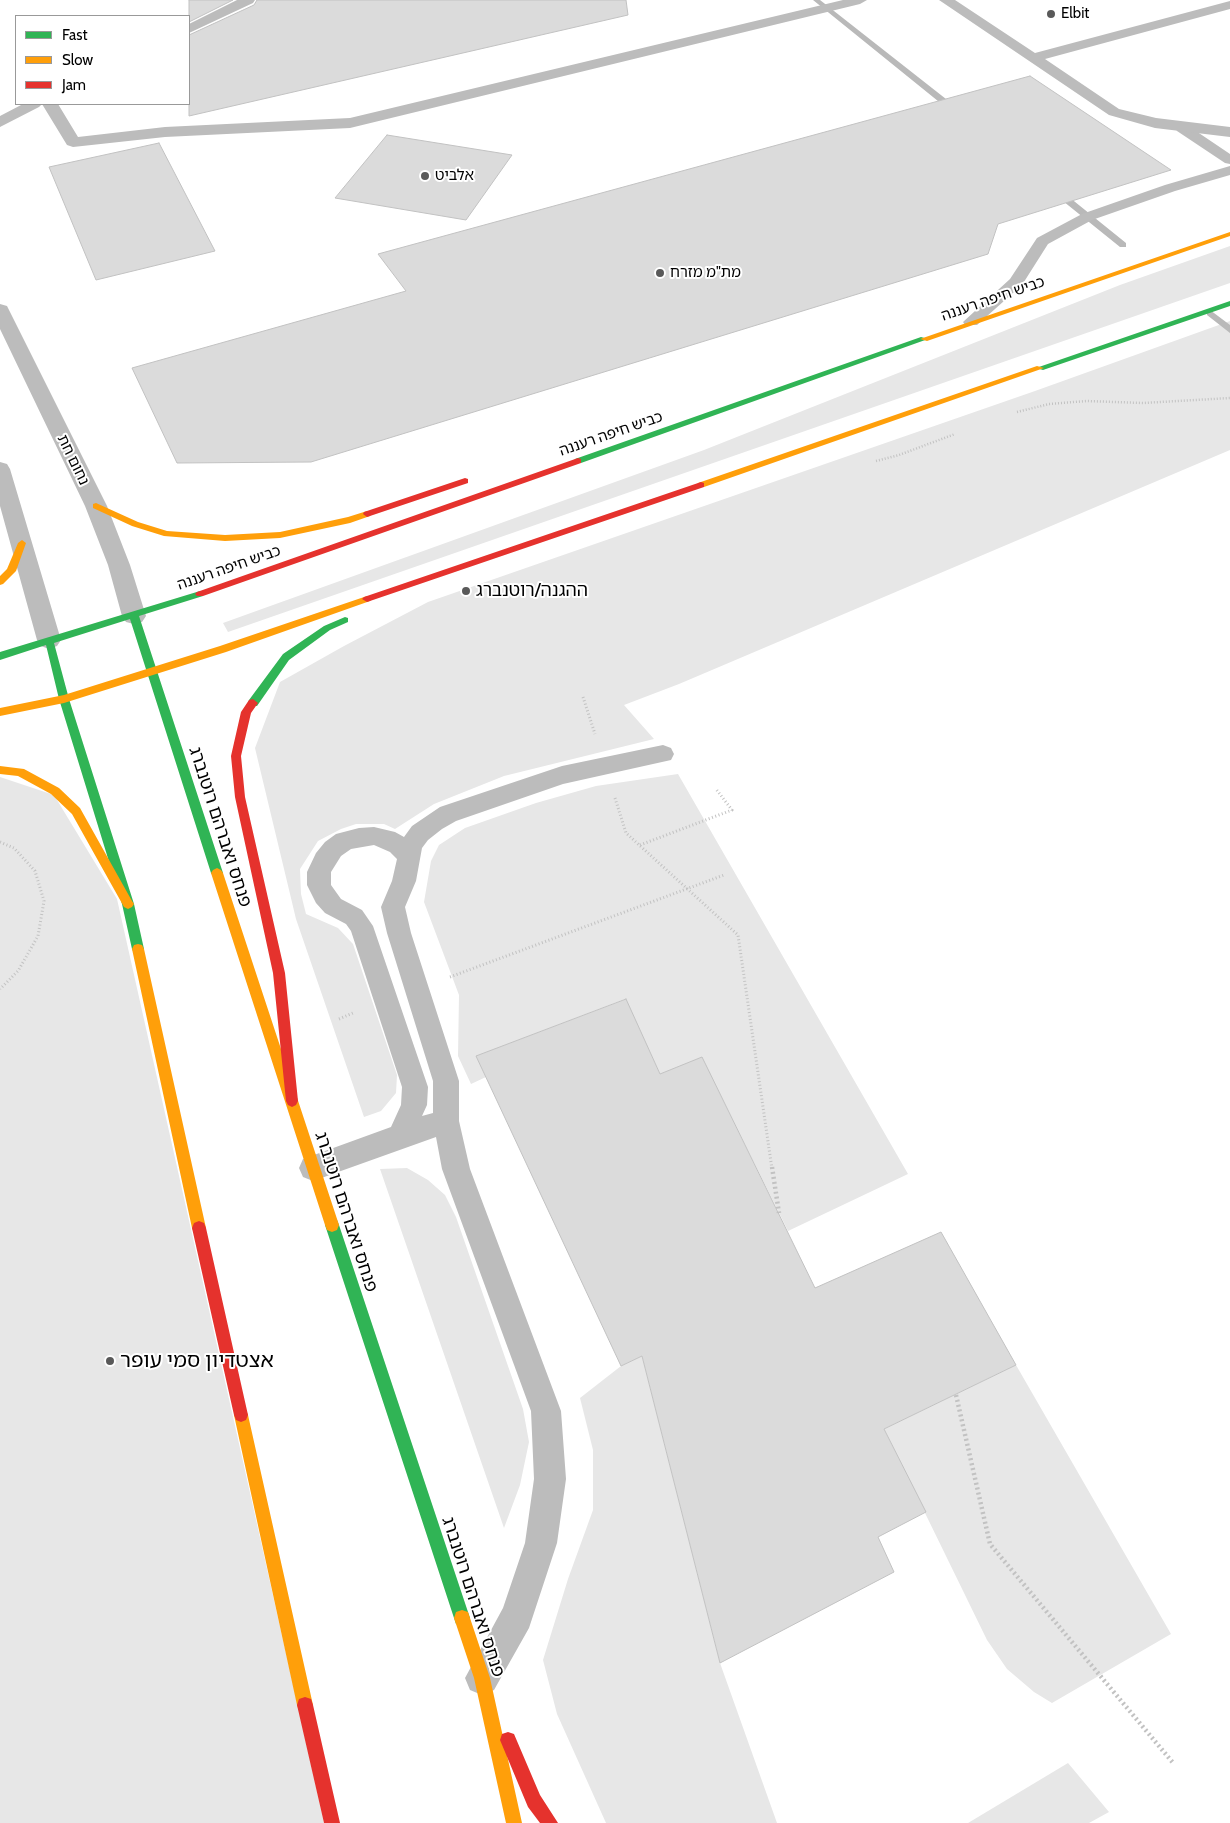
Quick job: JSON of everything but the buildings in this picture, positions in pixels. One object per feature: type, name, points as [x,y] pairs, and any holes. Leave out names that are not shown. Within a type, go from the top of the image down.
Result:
[{"type":"main road","name":"כביש חיפה רעננה","points":[[0,656],[134,616],[212,590],[971,322],[1230,234]]},
{"type":"main road","points":[[0,712],[64,699],[151,672],[1230,303]]},
{"type":"main road","points":[[649,423],[819,376]]},
{"type":"main road","points":[[96,506],[135,524],[167,534],[225,538],[280,535],[350,520],[480,476]]},
{"type":"main road","points":[[0,582],[10,571],[22,543]]},
{"type":"main road","points":[[292,1101],[279,973],[240,797],[236,756],[246,712],[286,657],[327,628],[474,562]]},
{"type":"main road","name":"פנחס ואברהם רוטנברג","points":[[134,616],[313,1168],[482,1678],[514,1823]]},
{"type":"main road","points":[[49,640],[64,699],[128,904],[332,1823]]},
{"type":"main road","points":[[0,770],[20,772],[55,791],[76,811],[128,904]]},
{"type":"main road","points":[[482,1678],[534,1802],[550,1823]]},
{"type":"street","points":[[190,28],[248,0]]},
{"type":"street","points":[[51,105],[73,142],[166,132],[350,123],[860,0]]},
{"type":"street","points":[[946,0],[1114,112],[1182,128],[1230,132]]},
{"type":"street","points":[[1034,58],[1230,5]]},
{"type":"street","points":[[0,122],[32,105]]},
{"type":"street","name":"נחום חת","points":[[0,310],[96,506],[119,565],[134,616]]},
{"type":"street","points":[[0,469],[49,640]]},
{"type":"lane","points":[[1182,128],[1230,160]]},
{"type":"lane","points":[[971,322],[1016,282],[1042,241],[1087,217],[1170,188],[1230,170]]},
{"type":"lane","points":[[482,1678],[517,1616],[541,1543],[550,1479],[546,1411],[456,1169],[446,1121],[446,1082],[399,933],[393,907],[404,881],[411,845],[420,833],[448,814],[562,775],[663,754]]},
{"type":"lane","points":[[400,1138],[414,1105],[415,1087],[360,926],[354,917],[333,906],[324,896],[319,885],[319,872],[324,860],[333,849],[344,841],[359,837],[374,836],[387,839],[398,845],[409,857]]},
{"type":"lane","points":[[313,1168],[446,1121]]},
{"type":"path","points":[[1012,413],[1049,404],[1086,401],[1151,403],[1230,398]]},
{"type":"path","points":[[868,463],[899,455],[960,432]]},
{"type":"path","points":[[583,697],[626,833],[738,935],[779,1213]]},
{"type":"path","points":[[640,845],[732,810],[716,789]]},
{"type":"path","points":[[0,842],[14,848],[35,871],[44,901],[38,936],[18,972],[0,989]]},
{"type":"path","points":[[418,989],[724,875]]},
{"type":"path","points":[[339,1019],[386,1001]]},
{"type":"path","points":[[956,1395],[990,1544],[1174,1764]]},
{"type":"shaded area","points":[[1230,246],[1230,283],[228,632],[223,623],[704,450],[1120,285]]},
{"type":"shaded area","points":[[1230,321],[1230,450],[679,684],[624,705],[654,739],[504,776],[434,804],[395,829],[384,824],[356,824],[341,829],[318,841],[300,869],[301,894],[306,914],[338,928],[353,944],[397,1075],[396,1093],[381,1111],[364,1117],[296,919],[255,748],[280,682],[428,602],[1035,391]]},
{"type":"shaded area","points":[[678,774],[908,1174],[788,1231],[702,1058],[660,1074],[625,999],[477,1056],[486,1077],[471,1084],[458,1056],[459,995],[424,902],[431,861],[439,845],[465,828],[536,803],[596,786]]},
{"type":"shaded area","name":"אצטדיון סמי עופר","points":[[0,777],[54,795],[117,899],[324,1823],[0,1823]]},
{"type":"shaded area","points":[[407,1168],[428,1180],[445,1195],[456,1217],[523,1409],[529,1442],[520,1485],[504,1528],[380,1169]]},
{"type":"shaded area","points":[[642,1356],[720,1663],[777,1823],[606,1823],[557,1714],[543,1660],[568,1579],[593,1510],[593,1450],[580,1398],[621,1366]]},
{"type":"shaded area","points":[[1016,1365],[1171,1634],[1052,1703],[1034,1692],[1007,1669],[987,1640],[884,1429]]},
{"type":"shaded area","points":[[1068,1763],[1109,1812],[1089,1823],[968,1823]]},
{"type":"waterway","points":[[816,0],[957,112]]},
{"type":"waterway","points":[[1056,191],[1123,245]]},
{"type":"waterway","points":[[1210,313],[1230,330]]},
{"type":"traffic: fast","points":[[1040,368],[1230,303]]},
{"type":"traffic: fast","points":[[578,461],[924,339]]},
{"type":"traffic: fast","points":[[0,656],[200,594]]},
{"type":"traffic: fast","points":[[134,616],[217,873]]},
{"type":"traffic: fast","points":[[253,703],[286,657],[327,628],[345,620]]},
{"type":"traffic: fast","points":[[49,640],[64,699],[128,904],[138,949]]},
{"type":"traffic: fast","points":[[332,1225],[462,1618]]},
{"type":"traffic: slow","points":[[924,339],[1230,234]]},
{"type":"traffic: slow","points":[[701,485],[1040,368]]},
{"type":"traffic: slow","points":[[96,506],[135,524],[167,534],[225,538],[280,535],[350,520],[367,514]]},
{"type":"traffic: slow","points":[[0,582],[11,571],[22,543]]},
{"type":"traffic: slow","points":[[0,712],[64,699],[223,649],[367,599]]},
{"type":"traffic: slow","points":[[0,770],[20,772],[55,791],[76,811],[128,904]]},
{"type":"traffic: slow","points":[[217,873],[332,1225]]},
{"type":"traffic: slow","points":[[138,949],[199,1228]]},
{"type":"traffic: slow","points":[[241,1415],[305,1705]]},
{"type":"traffic: slow","points":[[462,1618],[482,1678],[514,1823]]},
{"type":"traffic: jam","points":[[200,594],[578,461]]},
{"type":"traffic: jam","points":[[367,514],[465,481]]},
{"type":"traffic: jam","points":[[367,599],[701,485]]},
{"type":"traffic: jam","points":[[253,703],[246,712],[236,756],[240,797],[279,973],[292,1101]]},
{"type":"traffic: jam","points":[[199,1228],[241,1415]]},
{"type":"traffic: jam","points":[[305,1705],[332,1823]]},
{"type":"traffic: jam","points":[[508,1740],[534,1801],[550,1823]]},
{"type":"place","name":"Elbit","points":[[1051,14]]},
{"type":"place","name":"אלביט","points":[[425,176]]},
{"type":"place","name":"מת\"מ מזרח","points":[[660,273]]},
{"type":"place","name":"ההגנה/רוטנברג","points":[[466,591]]},
{"type":"place","name":"אצטדיון סמי עופר","points":[[110,1361]]}]
